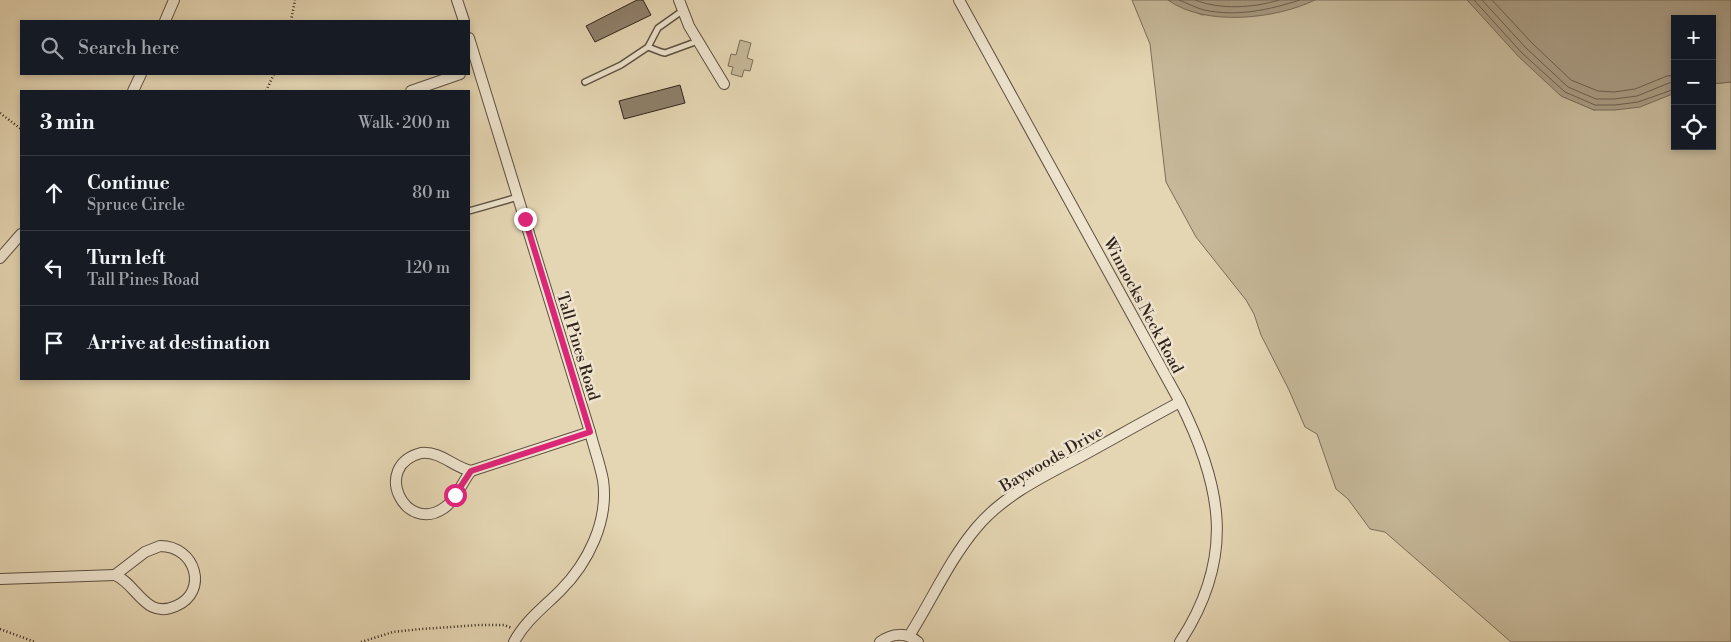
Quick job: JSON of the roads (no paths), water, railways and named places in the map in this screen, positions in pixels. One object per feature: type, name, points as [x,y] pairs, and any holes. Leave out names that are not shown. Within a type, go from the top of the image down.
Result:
[{"type":"street","points":[[165,20],[174,0]]},
{"type":"street","points":[[457,0],[464,20]]},
{"type":"street","points":[[679,0],[682,11],[698,41],[724,84]]},
{"type":"street","name":"Winnocks Neck Road","points":[[959,0],[1180,402],[1194,431],[1207,466],[1214,491],[1218,528],[1215,557],[1210,582],[1195,617],[1180,642]]},
{"type":"street","name":"Tall Pines Road","points":[[470,46],[473,69],[499,132],[590,432],[604,495],[602,516],[593,543],[583,563],[576,573],[525,624],[514,642]]},
{"type":"street","points":[[133,90],[141,75]]},
{"type":"street","points":[[414,90],[457,75]]},
{"type":"street","points":[[0,258],[20,235]]},
{"type":"street","name":"Baywoods Drive","points":[[880,642],[894,635],[913,639],[961,548],[978,526],[998,506],[1057,469],[1180,402]]},
{"type":"street","points":[[471,471],[449,504],[437,512],[422,513],[412,510],[404,504],[397,491],[397,476],[401,466],[412,456],[421,453],[436,454],[459,467],[471,471],[590,432]]},
{"type":"street","points":[[0,579],[115,575],[128,582],[146,604],[162,609],[172,608],[182,603],[190,595],[195,580],[194,569],[186,555],[166,546],[150,549],[115,575]]},
{"type":"lane","points":[[585,82],[621,65],[648,47],[658,28],[682,11]]},
{"type":"lane","points":[[648,47],[666,53],[698,41]]},
{"type":"lane","points":[[470,211],[518,197]]},
{"type":"water","points":[[1168,0],[1315,0],[1281,12],[1241,17],[1220,17],[1183,9]]},
{"type":"water","points":[[1467,0],[1731,0],[1731,82],[1716,84],[1716,15],[1671,15],[1671,95],[1640,107],[1594,110],[1561,96],[1519,57]]}]
